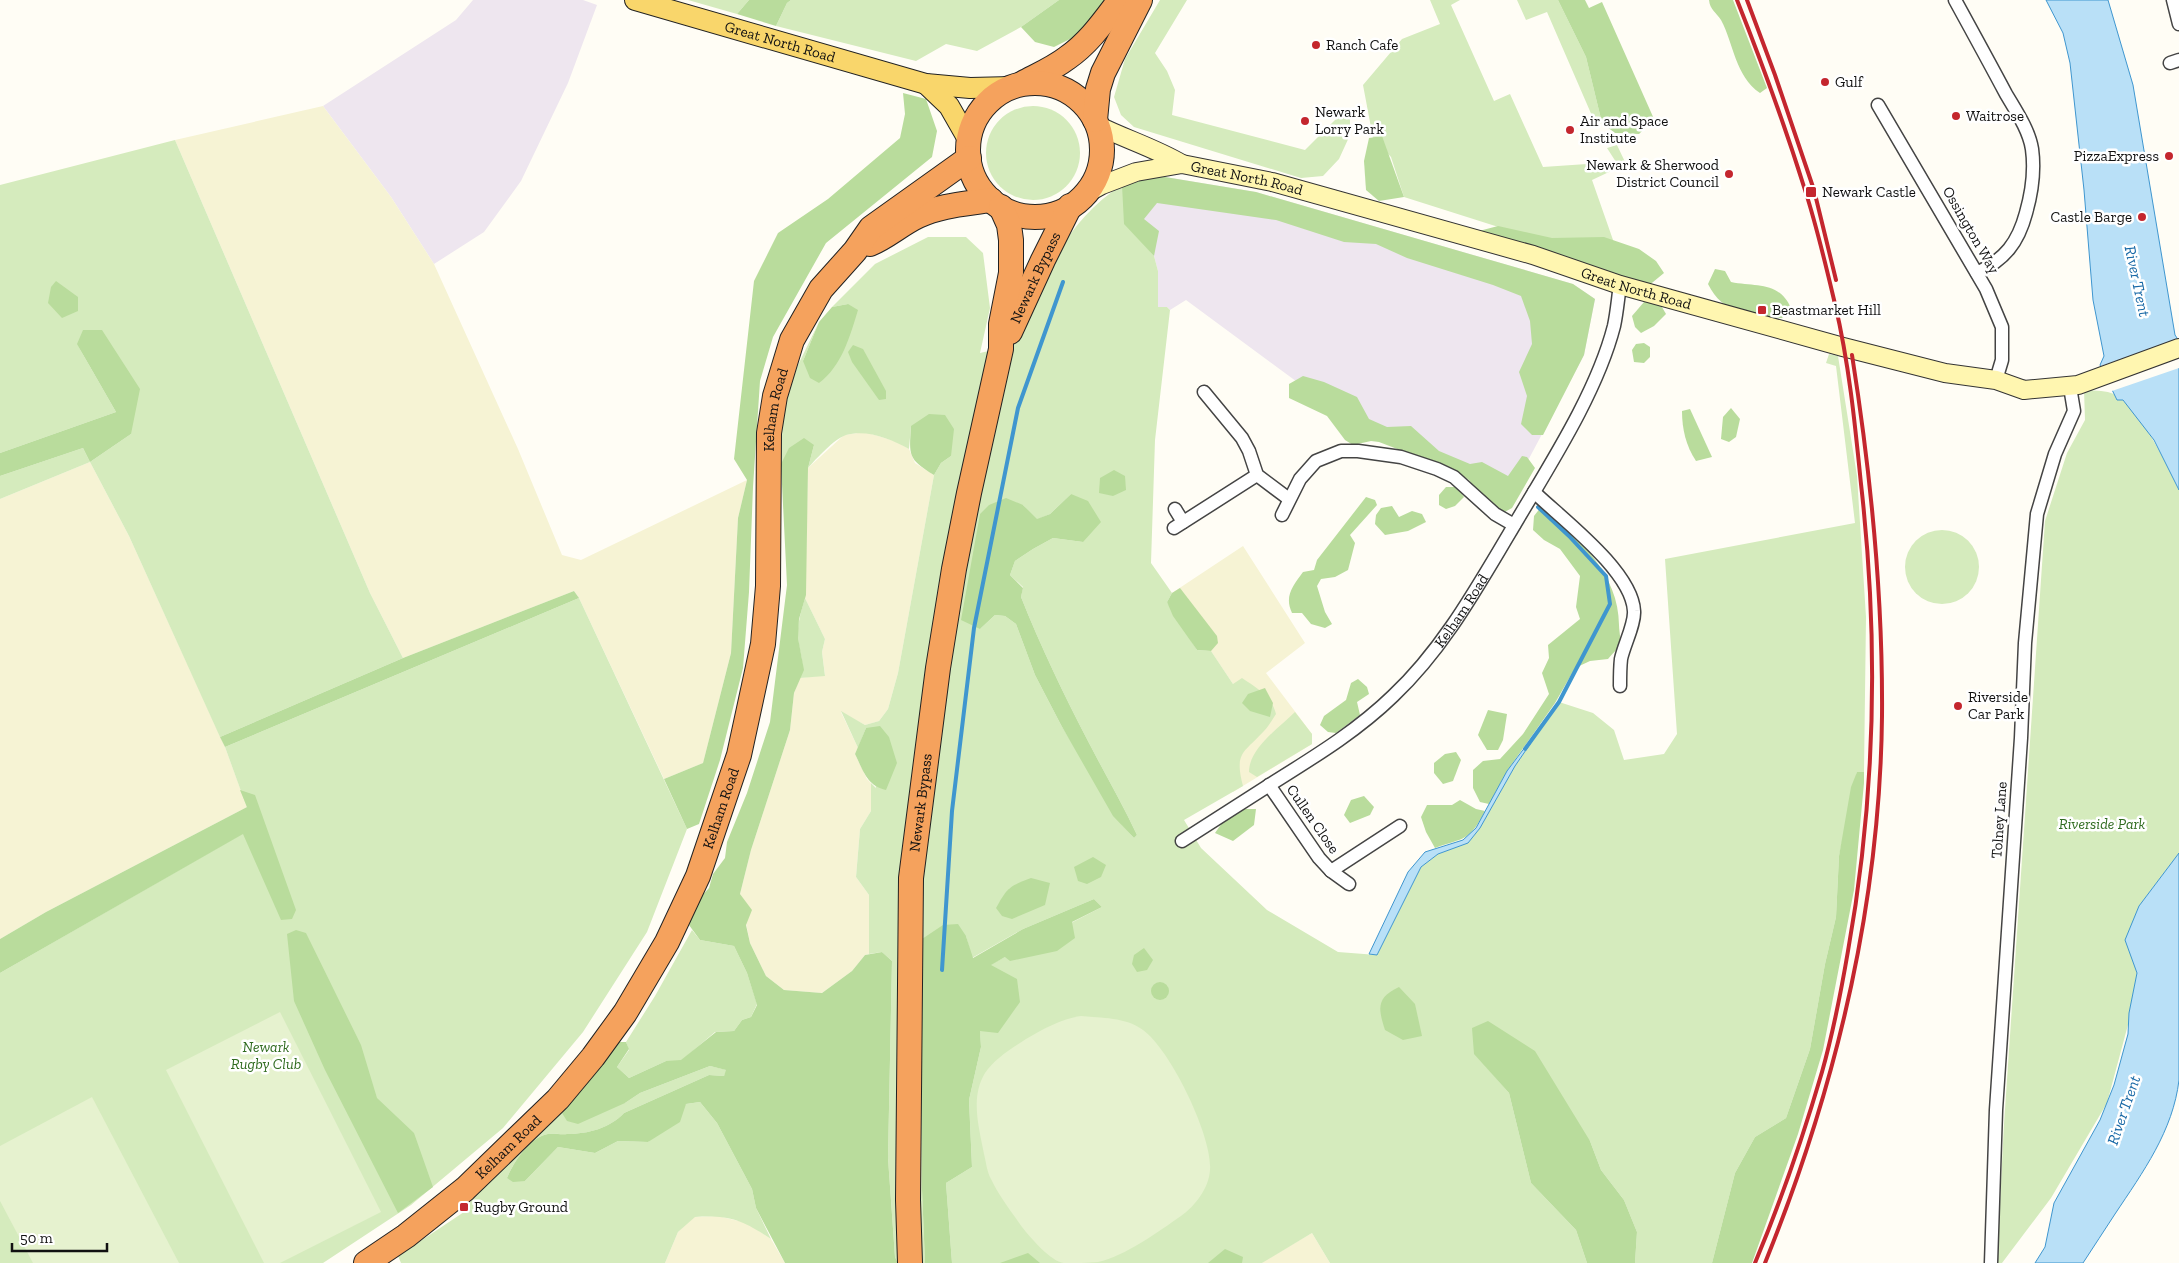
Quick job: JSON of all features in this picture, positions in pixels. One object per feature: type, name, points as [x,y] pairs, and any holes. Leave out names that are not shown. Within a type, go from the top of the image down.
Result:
[{"type":"highway","points":[[1120,0],[1097,30],[1074,53],[1048,70],[993,98],[983,108],[972,126],[969,150],[976,182],[996,204],[1018,214],[1036,217],[1054,214],[1077,201],[1092,184],[1100,164],[1101,144],[1096,123],[1098,89],[1106,66],[1140,0]]},
{"type":"highway","points":[[1015,86],[1040,83],[1060,88],[1079,99],[1096,123]]},
{"type":"highway","name":"Kelham Road","points":[[366,1263],[406,1236],[465,1189],[551,1106],[593,1057],[625,1013],[667,942],[698,876],[739,755],[763,644],[768,586],[769,433],[781,369],[792,340],[820,289],[855,251],[871,228],[969,150]]},
{"type":"highway","name":"Newark Bypass","points":[[1001,349],[1077,201]]},
{"type":"highway","name":"Kelham Road","points":[[855,251],[881,239],[903,224],[931,210],[945,206],[996,204]]},
{"type":"highway","name":"Newark Bypass","points":[[910,1263],[908,1180],[911,878],[938,668],[954,570],[968,493],[1001,349],[1001,324],[1011,273],[1009,225],[996,204]]},
{"type":"main road","name":"Great North Road","points":[[634,0],[926,84],[970,88],[1015,86]]},
{"type":"main road","name":"Great North Road","points":[[926,84],[949,106],[969,150]]},
{"type":"main road","name":"Great North Road","points":[[1096,123],[1141,146],[1163,153],[1182,164],[1272,182],[1533,255],[1620,284],[1843,347],[1944,373],[1996,380],[2024,390],[2070,387],[2179,348]]},
{"type":"main road","name":"Great North Road","points":[[1077,201],[1102,185],[1136,172],[1182,164]]},
{"type":"street","points":[[1954,0],[2023,125],[2032,147],[2034,170],[2024,220],[2014,242],[2000,260],[1978,273]]},
{"type":"street","points":[[2174,0],[2179,24]]},
{"type":"street","name":"Ossington Way","points":[[1878,105],[1978,273],[2002,327],[2002,360],[1996,380]]},
{"type":"street","name":"Kelham Road","points":[[1182,841],[1320,754],[1363,723],[1409,680],[1454,624],[1534,492],[1593,381],[1614,325],[1620,284]]},
{"type":"street","name":"Tolney Lane","points":[[1991,1263],[1996,1110],[2021,738],[2026,633],[2037,514],[2055,454],[2074,411],[2070,387]]},
{"type":"street","points":[[1204,392],[1242,438],[1249,451],[1257,475],[1289,499]]},
{"type":"street","points":[[1282,515],[1300,479],[1316,461],[1341,452],[1358,451],[1401,458],[1437,469],[1454,477],[1495,514],[1514,525]]},
{"type":"street","points":[[1175,509],[1179,525],[1257,475]]},
{"type":"street","points":[[1534,492],[1590,544],[1616,571],[1628,588],[1634,612],[1621,661],[1620,686]]},
{"type":"street","name":"Cullen Close","points":[[1269,785],[1318,858],[1331,871],[1349,884]]},
{"type":"street","name":"Cullen Close","points":[[1331,871],[1400,826]]},
{"type":"shaded area","points":[[473,0],[583,0],[597,5],[568,83],[521,181],[484,232],[434,264],[391,197],[323,106],[456,20]]},
{"type":"shaded area","points":[[323,106],[391,197],[434,264],[518,449],[562,555],[581,560],[747,480],[738,518],[731,653],[703,763],[664,779],[574,591],[403,658],[370,593],[175,140]]},
{"type":"shaded area","points":[[1159,176],[1256,192],[1573,284],[1595,299],[1584,355],[1506,502],[1456,469],[1304,387],[1186,300],[1170,310],[1167,307],[1158,308],[1158,271],[1154,256],[1124,224]]},
{"type":"shaded area","points":[[865,432],[898,442],[909,449],[915,463],[934,475],[898,673],[888,709],[879,721],[865,725],[841,712],[858,748],[855,754],[867,779],[871,783],[871,811],[860,829],[856,877],[869,895],[869,954],[865,955],[852,971],[822,993],[784,990],[766,976],[750,943],[740,894],[751,850],[790,730],[794,693],[800,678],[825,675],[822,652],[825,639],[805,598],[808,468],[844,435]]},
{"type":"shaded area","points":[[90,462],[129,536],[225,747],[247,807],[46,912],[0,939],[0,499]]},
{"type":"shaded area","points":[[1243,546],[1305,643],[1266,673],[1312,734],[1312,744],[1233,792],[1241,696],[1172,593]]},
{"type":"shaded area","points":[[718,1216],[747,1223],[771,1239],[785,1263],[665,1263],[678,1232],[694,1217]]},
{"type":"shaded area","points":[[1312,1233],[1330,1263],[1262,1263],[1264,1261]]},
{"type":"green space","points":[[688,0],[749,0],[737,14]]},
{"type":"green space","points":[[749,0],[791,0],[787,3],[776,26],[737,14]]},
{"type":"green space","points":[[791,0],[1059,0],[1021,27],[977,51],[946,44],[916,61],[776,26],[787,3]]},
{"type":"green space","points":[[1059,0],[1108,0],[1072,41],[1070,39],[1054,47],[1035,42],[1021,27]]},
{"type":"green space","points":[[1160,0],[1187,0],[1155,53],[1167,71],[1175,90],[1172,115],[1305,150],[1346,109],[1350,109],[1350,135],[1339,159],[1323,176],[1301,178],[1134,127],[1121,115],[1114,97],[1125,59]]},
{"type":"green space","points":[[1430,0],[1460,0],[1451,5],[1494,101],[1510,94],[1543,167],[1616,162],[1607,148],[1617,145],[1626,164],[1592,180],[1619,257],[1533,238],[1404,197],[1391,157],[1373,138],[1363,85],[1402,39],[1440,24]]},
{"type":"green space","points":[[1517,0],[1558,0],[1586,57],[1602,123],[1596,125],[1547,12],[1526,20]]},
{"type":"green space","points":[[1558,0],[1585,0],[1589,8],[1602,2],[1654,119],[1639,134],[1615,133],[1602,123],[1586,57]]},
{"type":"green space","points":[[1709,0],[1733,0],[1767,88],[1760,93],[1745,78],[1740,69],[1721,20],[1712,9]]},
{"type":"green space","points":[[903,93],[926,99],[937,131],[932,157],[826,243],[773,337],[760,381],[743,668],[720,760],[699,824],[687,829],[664,779],[703,763],[731,653],[738,518],[747,480],[734,459],[754,281],[778,233],[828,199],[900,138],[905,114]]},
{"type":"green space","points":[[1033,106],[1051,110],[1066,120],[1076,135],[1080,153],[1076,171],[1066,186],[1051,196],[1033,200],[1015,196],[1000,186],[990,171],[986,153],[990,135],[1000,120],[1015,110]]},
{"type":"green space","points":[[1382,136],[1404,197],[1379,201],[1366,190],[1364,161],[1369,138]]},
{"type":"green space","points":[[175,140],[370,593],[403,658],[220,737],[129,536],[90,462],[131,434],[77,344],[116,412],[0,453],[0,185]]},
{"type":"green space","points":[[1159,176],[1256,192],[1573,284],[1595,299],[1584,355],[1543,435],[1532,435],[1521,424],[1527,396],[1519,372],[1532,344],[1530,321],[1521,296],[1493,285],[1407,258],[1376,244],[1344,242],[1276,220],[1157,203],[1144,219],[1159,231],[1154,256],[1124,224],[1122,185]]},
{"type":"green space","points":[[1122,185],[1142,242],[1154,256],[1158,271],[1158,307],[1167,307],[1170,310],[1155,440],[1151,563],[1172,593],[1167,602],[1197,650],[1211,651],[1233,684],[1242,678],[1258,689],[1271,703],[1276,714],[1266,729],[1246,749],[1240,759],[1240,775],[1243,786],[1184,820],[1201,848],[1267,910],[1338,952],[1377,955],[1421,867],[1438,854],[1468,843],[1480,828],[1515,766],[1559,702],[1593,713],[1614,730],[1624,760],[1664,754],[1677,734],[1665,559],[1855,523],[1836,366],[1826,363],[1829,354],[1838,356],[1857,476],[1866,617],[1864,772],[1857,772],[1839,856],[1836,917],[1825,964],[1810,1049],[1786,1118],[1755,1137],[1735,1173],[1712,1263],[1635,1263],[1637,1232],[1624,1200],[1601,1170],[1590,1141],[1475,1054],[1509,1093],[1531,1183],[1576,1230],[1587,1263],[1330,1263],[1312,1233],[1262,1263],[952,1263],[946,1183],[972,1167],[969,1100],[981,1047],[976,972],[1102,907],[1094,899],[1023,929],[972,958],[966,936],[922,939],[922,1190],[925,1263],[898,1263],[895,1257],[888,1158],[892,961],[882,952],[869,954],[869,895],[856,877],[860,829],[871,811],[871,783],[876,788],[866,728],[858,748],[841,711],[865,725],[879,721],[888,709],[898,673],[934,475],[941,463],[951,456],[911,426],[909,449],[879,436],[854,433],[841,437],[808,468],[814,445],[781,464],[783,409],[798,365],[819,322],[803,361],[848,304],[832,307],[875,264],[928,237],[966,237],[983,253],[990,308],[980,353],[1014,345],[1033,300],[1056,256],[1069,235],[1102,200]],"holes":[[[1071,494],[1083,542],[1053,538],[1015,561],[1010,575],[1023,587],[1021,597],[1053,671],[1137,835],[1134,838],[1122,825],[1061,725],[1035,675],[1016,624],[1005,616],[995,615],[980,629],[1023,505],[1036,520],[1050,514]]]},
{"type":"green space","points":[[1498,226],[1552,238],[1604,237],[1639,249],[1656,261],[1664,273],[1647,287],[1482,236],[1479,231]]},
{"type":"green space","points":[[1715,269],[1725,271],[1731,282],[1773,289],[1786,299],[1791,308],[1782,318],[1759,316],[1730,308],[1714,294],[1708,284]]},
{"type":"green space","points":[[56,281],[78,297],[78,311],[62,318],[48,303],[51,287]]},
{"type":"green space","points":[[1644,302],[1659,302],[1666,314],[1654,326],[1641,333],[1635,327],[1632,316]]},
{"type":"green space","points":[[848,304],[858,310],[848,340],[834,368],[819,383],[810,378],[803,361],[819,322],[832,307]]},
{"type":"green space","points":[[83,330],[102,330],[140,389],[131,434],[90,462],[83,448],[0,476],[0,453],[116,412],[77,344]]},
{"type":"green space","points":[[1644,343],[1650,347],[1650,357],[1644,363],[1634,362],[1632,350],[1636,344]]},
{"type":"green space","points":[[853,345],[863,349],[886,391],[886,399],[879,400],[852,362],[848,352]]},
{"type":"green space","points":[[1303,376],[1324,382],[1357,397],[1369,419],[1387,427],[1411,426],[1439,451],[1470,464],[1482,462],[1508,476],[1522,456],[1527,457],[1535,468],[1512,508],[1501,514],[1483,500],[1469,480],[1455,471],[1379,442],[1371,441],[1353,445],[1345,440],[1327,416],[1289,398],[1289,384]]},
{"type":"green space","name":"Riverside Park","points":[[2084,390],[2111,393],[2121,399],[2131,409],[2151,436],[2179,490],[2179,853],[2139,906],[2126,940],[2137,973],[2129,1021],[2107,1103],[2051,1198],[2002,1263],[1997,1263],[2004,1124],[2045,521],[2067,453],[2085,420]]},
{"type":"green space","points":[[1731,408],[1740,419],[1736,437],[1729,442],[1721,439],[1723,417]]},
{"type":"green space","points":[[1690,409],[1712,457],[1696,461],[1687,443],[1682,411]]},
{"type":"green space","points":[[929,414],[945,415],[954,429],[951,456],[941,463],[934,475],[915,460],[912,456],[910,444],[911,426]]},
{"type":"green space","points":[[804,438],[814,445],[808,468],[806,595],[799,619],[798,638],[804,670],[794,693],[790,730],[751,850],[740,894],[752,910],[746,925],[750,943],[766,976],[784,990],[822,993],[852,971],[865,955],[882,952],[892,961],[888,1158],[895,1257],[898,1263],[785,1263],[756,1208],[752,1189],[717,1123],[700,1102],[686,1104],[680,1122],[648,1142],[618,1141],[595,1153],[558,1147],[525,1181],[513,1182],[507,1178],[513,1165],[527,1147],[544,1135],[575,1134],[598,1129],[612,1123],[624,1113],[709,1075],[724,1076],[726,1070],[710,1066],[640,1093],[625,1103],[578,1124],[567,1121],[562,1113],[617,1042],[626,1042],[629,1049],[617,1067],[629,1078],[666,1061],[681,1060],[716,1032],[734,1031],[742,1020],[751,1017],[757,1005],[747,973],[734,946],[700,940],[689,925],[696,902],[709,888],[713,874],[725,858],[727,842],[747,793],[770,722],[787,585],[781,464],[789,448]]},
{"type":"green space","points":[[83,448],[90,462],[0,499],[0,476]]},
{"type":"green space","points":[[1114,470],[1125,476],[1126,490],[1113,496],[1099,493],[1100,478]]},
{"type":"green space","points":[[1446,487],[1457,487],[1464,497],[1455,506],[1446,509],[1439,505],[1439,495]]},
{"type":"green space","points":[[1071,494],[1088,501],[1101,522],[1083,542],[1053,538],[1033,549],[1015,561],[1010,575],[1023,588],[1021,597],[1053,671],[1137,835],[1134,838],[1113,816],[1061,725],[1035,675],[1016,624],[1005,616],[995,615],[980,629],[961,620],[980,514],[989,505],[1006,498],[1023,505],[1037,519],[1050,514]]},
{"type":"green space","points":[[1366,497],[1375,500],[1377,505],[1350,535],[1355,543],[1348,570],[1335,577],[1321,579],[1317,586],[1325,612],[1332,624],[1325,628],[1311,624],[1302,613],[1292,613],[1289,601],[1291,591],[1303,572],[1314,570],[1317,560]]},
{"type":"green space","points":[[1392,506],[1399,517],[1412,511],[1422,514],[1426,522],[1408,531],[1385,535],[1375,524],[1376,515],[1381,508]]},
{"type":"green space","points":[[1541,507],[1582,544],[1604,573],[1612,589],[1617,607],[1620,644],[1608,659],[1590,661],[1575,668],[1555,703],[1507,771],[1489,804],[1480,802],[1473,788],[1473,770],[1483,761],[1500,759],[1523,734],[1549,694],[1542,673],[1549,658],[1548,645],[1580,619],[1576,607],[1580,576],[1560,549],[1544,540],[1533,530],[1534,516]]},
{"type":"green space","points":[[1942,530],[1956,533],[1968,541],[1976,553],[1979,567],[1976,581],[1968,593],[1956,601],[1942,604],[1928,601],[1916,593],[1908,581],[1905,567],[1908,553],[1916,541],[1928,533]]},
{"type":"green space","points":[[1180,588],[1217,636],[1218,643],[1211,651],[1197,650],[1173,616],[1167,602],[1172,593]]},
{"type":"green space","points":[[574,591],[579,598],[225,747],[220,737],[403,658]]},
{"type":"green space","name":"Newark Rugby Club","points":[[579,598],[687,829],[647,932],[583,1032],[503,1128],[411,1205],[323,1263],[0,1263],[0,973],[254,827],[225,747]]},
{"type":"green space","points":[[805,598],[825,639],[822,652],[825,676],[800,678],[802,663],[798,628]]},
{"type":"green space","points":[[1358,679],[1367,687],[1369,694],[1357,702],[1360,715],[1336,733],[1328,732],[1320,725],[1324,716],[1346,700],[1351,683]]},
{"type":"green space","points":[[1265,688],[1273,703],[1270,717],[1250,711],[1242,703],[1248,694]]},
{"type":"green space","points":[[1488,710],[1507,714],[1503,740],[1498,750],[1487,750],[1478,735]]},
{"type":"green space","points":[[1295,712],[1312,734],[1312,744],[1257,777],[1249,772],[1250,763],[1259,747]]},
{"type":"green space","points":[[880,726],[889,737],[897,763],[886,790],[874,785],[870,781],[855,754],[866,728]]},
{"type":"green space","points":[[1456,752],[1461,760],[1453,781],[1443,784],[1434,773],[1434,763],[1445,754]]},
{"type":"green space","points":[[1857,772],[1864,772],[1864,783],[1854,890],[1823,1050],[1798,1134],[1752,1263],[1712,1263],[1735,1173],[1755,1137],[1786,1118],[1810,1049],[1825,964],[1836,917],[1839,856],[1851,787]]},
{"type":"green space","points":[[240,790],[255,795],[296,910],[292,919],[281,920],[243,834],[0,973],[0,939],[46,912],[247,807]]},
{"type":"green space","points":[[1364,796],[1374,807],[1370,815],[1350,823],[1344,815],[1351,800]]},
{"type":"green space","points":[[1460,800],[1476,809],[1485,811],[1475,828],[1465,837],[1435,848],[1426,832],[1421,817],[1427,805],[1452,805]]},
{"type":"green space","points":[[1245,809],[1256,809],[1254,825],[1233,841],[1215,833],[1222,823]]},
{"type":"green space","points":[[1093,857],[1106,865],[1101,877],[1087,884],[1078,881],[1074,867]]},
{"type":"green space","points":[[1031,878],[1050,883],[1045,905],[1012,919],[1002,916],[996,908],[1009,888]]},
{"type":"green space","points":[[1094,899],[1102,907],[1072,922],[1075,938],[1057,951],[1010,961],[1005,957],[991,965],[1017,979],[1020,1002],[998,1033],[980,1031],[981,1047],[969,1100],[972,1167],[946,1183],[952,1263],[925,1263],[922,1190],[922,939],[943,925],[958,924],[966,936],[973,958],[1023,929]]},
{"type":"green space","points":[[296,930],[306,933],[361,1045],[377,1098],[414,1133],[433,1187],[398,1213],[325,1070],[294,1001],[287,934]]},
{"type":"green space","points":[[692,930],[700,940],[734,946],[747,973],[757,1004],[751,1017],[742,1020],[734,1031],[715,1032],[681,1061],[666,1061],[629,1078],[617,1067],[629,1050],[626,1042],[655,996]]},
{"type":"green space","points":[[1144,948],[1153,960],[1147,970],[1137,972],[1132,964],[1134,955]]},
{"type":"green space","points":[[1160,982],[1166,985],[1169,991],[1166,997],[1160,1000],[1154,997],[1151,991],[1154,985]]},
{"type":"green space","points":[[1399,987],[1415,1004],[1422,1036],[1403,1040],[1385,1030],[1380,1010],[1381,1004],[1386,995]]},
{"type":"green space","points":[[280,1012],[381,1212],[280,1263],[264,1263],[166,1070]]},
{"type":"green space","points":[[1081,1016],[1121,1020],[1143,1030],[1154,1040],[1177,1074],[1188,1095],[1205,1137],[1210,1170],[1204,1190],[1196,1202],[1181,1216],[1152,1236],[1119,1255],[1108,1259],[1098,1262],[1064,1263],[1047,1254],[1030,1237],[994,1185],[988,1173],[984,1154],[978,1123],[977,1102],[980,1083],[985,1073],[998,1058],[1046,1028],[1066,1019]]},
{"type":"green space","points":[[1488,1021],[1535,1051],[1590,1141],[1601,1170],[1624,1200],[1637,1232],[1635,1263],[1587,1263],[1576,1230],[1531,1183],[1509,1093],[1474,1054],[1472,1028]]},
{"type":"green space","points":[[710,1066],[727,1070],[724,1076],[709,1075],[624,1113],[612,1123],[598,1129],[575,1134],[547,1134],[538,1138],[522,1153],[513,1165],[507,1178],[525,1181],[558,1147],[595,1153],[618,1141],[648,1142],[686,1104],[700,1102],[717,1123],[752,1189],[756,1208],[771,1239],[752,1227],[735,1220],[718,1217],[695,1217],[678,1232],[665,1263],[401,1263],[398,1256],[467,1210],[470,1202],[575,1094],[625,1103],[640,1093]]},
{"type":"green space","points":[[92,1097],[179,1263],[33,1263],[0,1201],[0,1146]]},
{"type":"green space","points":[[1225,1249],[1243,1257],[1242,1263],[1208,1263]]},
{"type":"green space","points":[[1028,1253],[1040,1263],[1000,1263]]},
{"type":"water","name":"River Trent","points":[[2046,0],[2108,0],[2133,85],[2175,335],[2179,341],[2179,490],[2154,440],[2123,400],[2117,400],[2100,365],[2104,356],[2093,300],[2084,190],[2070,63],[2063,33]]},
{"type":"water","points":[[1559,702],[1515,766],[1480,828],[1468,843],[1438,854],[1421,867],[1377,955],[1369,954],[1408,872],[1425,852],[1463,840],[1476,828],[1507,771]]},
{"type":"water","name":"River Trent","points":[[2179,853],[2179,1080],[2176,1099],[2170,1117],[2146,1167],[2083,1263],[2035,1263],[2045,1247],[2054,1203],[2100,1120],[2114,1085],[2128,1034],[2129,1013],[2137,973],[2125,940],[2139,906]]},
{"type":"pier","points":[[2179,339],[2179,368],[2109,392],[2098,367]]},
{"type":"waterway","points":[[942,970],[952,811],[974,628],[1018,408],[1063,282]]},
{"type":"waterway","points":[[1525,749],[1559,702],[1610,604],[1606,576],[1569,536],[1538,507]]},
{"type":"railway","points":[[1737,0],[1773,95],[1805,190],[1840,326],[1854,416],[1867,543],[1872,660],[1872,718],[1864,834],[1857,893],[1840,997],[1826,1057],[1807,1121],[1783,1192],[1755,1263]]},
{"type":"railway","points":[[1747,0],[1814,190],[1836,280]]},
{"type":"railway","points":[[1765,1263],[1813,1131],[1832,1063],[1849,995],[1863,926],[1873,856],[1879,786],[1882,671],[1875,535],[1852,355]]},
{"type":"place","name":"Ranch Cafe","points":[[1316,45]]},
{"type":"place","name":"Gulf","points":[[1825,82]]},
{"type":"place","name":"Waitrose","points":[[1956,116]]},
{"type":"place","name":"Newark Lorry Park","points":[[1305,121]]},
{"type":"place","name":"Air and Space Institute","points":[[1570,130]]},
{"type":"place","name":"PizzaExpress","points":[[2169,156]]},
{"type":"place","name":"Newark & Sherwood District Council","points":[[1729,174]]},
{"type":"place","name":"Newark Castle","points":[[1811,192]]},
{"type":"place","name":"Castle Barge","points":[[2142,217]]},
{"type":"place","name":"Beastmarket Hill","points":[[1762,310]]},
{"type":"place","name":"Riverside Car Park","points":[[1958,706]]},
{"type":"place","name":"Rugby Ground","points":[[464,1207]]}]
